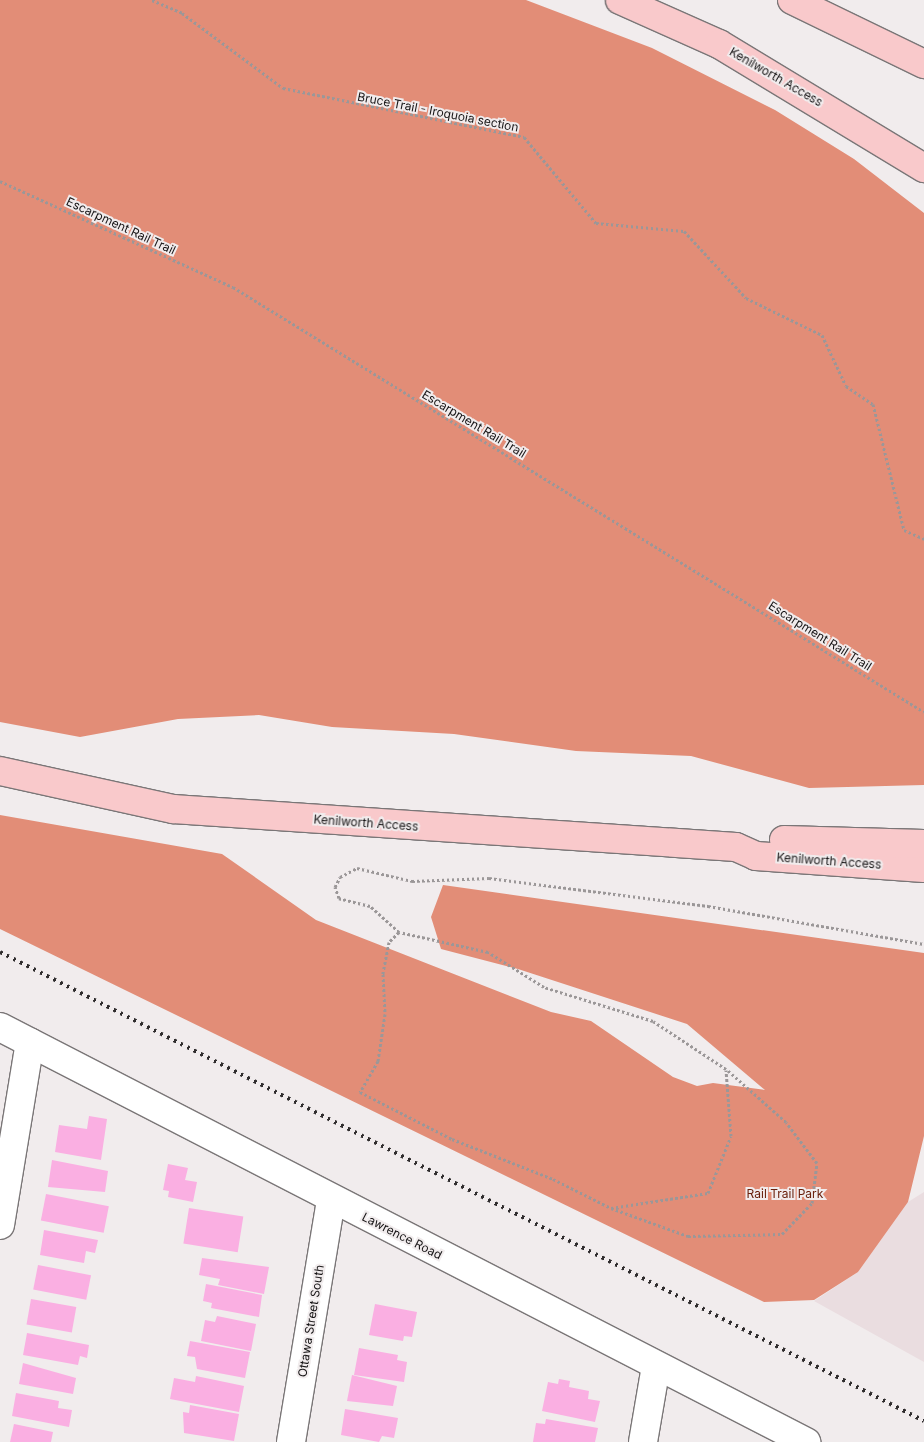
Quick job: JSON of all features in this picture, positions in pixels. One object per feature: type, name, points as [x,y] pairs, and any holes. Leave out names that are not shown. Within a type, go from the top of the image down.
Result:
[{"type":"main road","name":"Kenilworth Access","points":[[620,0],[719,44],[924,168]]},
{"type":"main road","points":[[792,0],[924,64]]},
{"type":"main road","name":"Kenilworth Access","points":[[0,771],[173,809],[736,847],[756,856],[924,868]]},
{"type":"main road","name":"Kenilworth Access","points":[[736,847],[755,839],[924,844]]},
{"type":"street","name":"Lawrence Road","points":[[0,1027],[331,1200],[806,1442]]},
{"type":"street","points":[[0,1225],[30,1042]]},
{"type":"street","name":"Ottawa Street South","points":[[291,1442],[331,1200]]},
{"type":"street","points":[[643,1442],[656,1366]]},
{"type":"path","name":"Bruce Trail - Iroquoia section","points":[[152,0],[182,13],[283,88],[524,137],[596,223],[684,231],[746,298],[822,335],[846,386],[873,404],[904,530],[924,539]]},
{"type":"path","name":"Escarpment Rail Trail","points":[[0,181],[233,287],[924,712]]},
{"type":"path","points":[[399,932],[390,942],[383,974],[385,1014],[378,1061],[360,1092],[452,1139],[553,1178],[611,1208],[688,1236],[782,1234],[812,1203],[817,1164],[786,1122],[726,1070],[652,1021],[544,987],[488,952],[399,932],[380,912],[339,898],[335,887],[340,877],[357,868],[412,882],[489,878],[717,907],[924,944]]},
{"type":"path","points":[[611,1208],[708,1193],[732,1136],[726,1070]]},
{"type":"shaded area","points":[[924,1192],[924,1362],[814,1301],[858,1272],[908,1202]]},
{"type":"green space","points":[[0,0],[526,0],[652,48],[775,110],[854,159],[924,213],[924,785],[809,788],[691,756],[576,751],[454,734],[332,727],[259,715],[178,719],[80,737],[0,722]]},
{"type":"green space","name":"Rail Trail Park","points":[[0,815],[222,854],[316,920],[551,1012],[591,1021],[673,1077],[697,1086],[713,1083],[765,1090],[687,1024],[518,969],[441,949],[431,917],[443,885],[924,953],[924,1136],[908,1202],[858,1272],[814,1300],[764,1302],[0,929]]},
{"type":"building","points":[[89,1116],[107,1119],[101,1160],[55,1152],[59,1125],[87,1129]]},
{"type":"building","points":[[52,1160],[108,1171],[105,1192],[48,1187]]},
{"type":"building","points":[[168,1164],[188,1168],[185,1180],[197,1182],[193,1202],[168,1197],[169,1191],[163,1190]]},
{"type":"building","points":[[46,1194],[109,1206],[104,1233],[41,1221]]},
{"type":"building","points":[[189,1208],[243,1217],[238,1252],[183,1244]]},
{"type":"building","points":[[44,1230],[98,1240],[95,1253],[86,1251],[84,1263],[40,1255]]},
{"type":"building","points":[[202,1258],[269,1267],[264,1294],[218,1285],[220,1279],[199,1275]]},
{"type":"building","points":[[38,1265],[91,1275],[86,1300],[33,1290]]},
{"type":"building","points":[[206,1284],[262,1295],[259,1317],[211,1308],[212,1303],[203,1301]]},
{"type":"building","points":[[31,1299],[76,1307],[72,1333],[26,1325]]},
{"type":"building","points":[[375,1304],[417,1312],[412,1337],[404,1336],[403,1341],[369,1335]]},
{"type":"building","points":[[217,1316],[256,1324],[251,1351],[201,1341],[205,1320],[215,1322]]},
{"type":"building","points":[[27,1333],[89,1345],[87,1358],[80,1356],[78,1365],[23,1355]]},
{"type":"building","points":[[190,1341],[250,1352],[245,1378],[197,1369],[195,1357],[187,1356]]},
{"type":"building","points":[[359,1348],[398,1355],[397,1360],[407,1362],[404,1382],[354,1375]]},
{"type":"building","points":[[23,1363],[76,1378],[73,1394],[19,1384]]},
{"type":"building","points":[[352,1375],[397,1386],[393,1406],[347,1401]]},
{"type":"building","points":[[196,1376],[244,1386],[239,1412],[170,1399],[174,1378],[195,1382]]},
{"type":"building","points":[[559,1379],[570,1381],[569,1387],[589,1391],[588,1399],[600,1401],[595,1422],[542,1411],[548,1382],[558,1384]]},
{"type":"building","points":[[16,1393],[59,1401],[58,1408],[72,1410],[69,1427],[12,1416]]},
{"type":"building","points":[[190,1405],[239,1414],[234,1441],[184,1433],[183,1412],[189,1413]]},
{"type":"building","points":[[345,1409],[398,1418],[394,1438],[382,1436],[379,1442],[341,1435]]},
{"type":"building","points":[[546,1419],[598,1428],[595,1442],[533,1442],[536,1423],[545,1424]]},
{"type":"building","points":[[14,1424],[53,1432],[51,1442],[10,1442]]},
{"type":"railway","points":[[0,952],[924,1421]]}]
